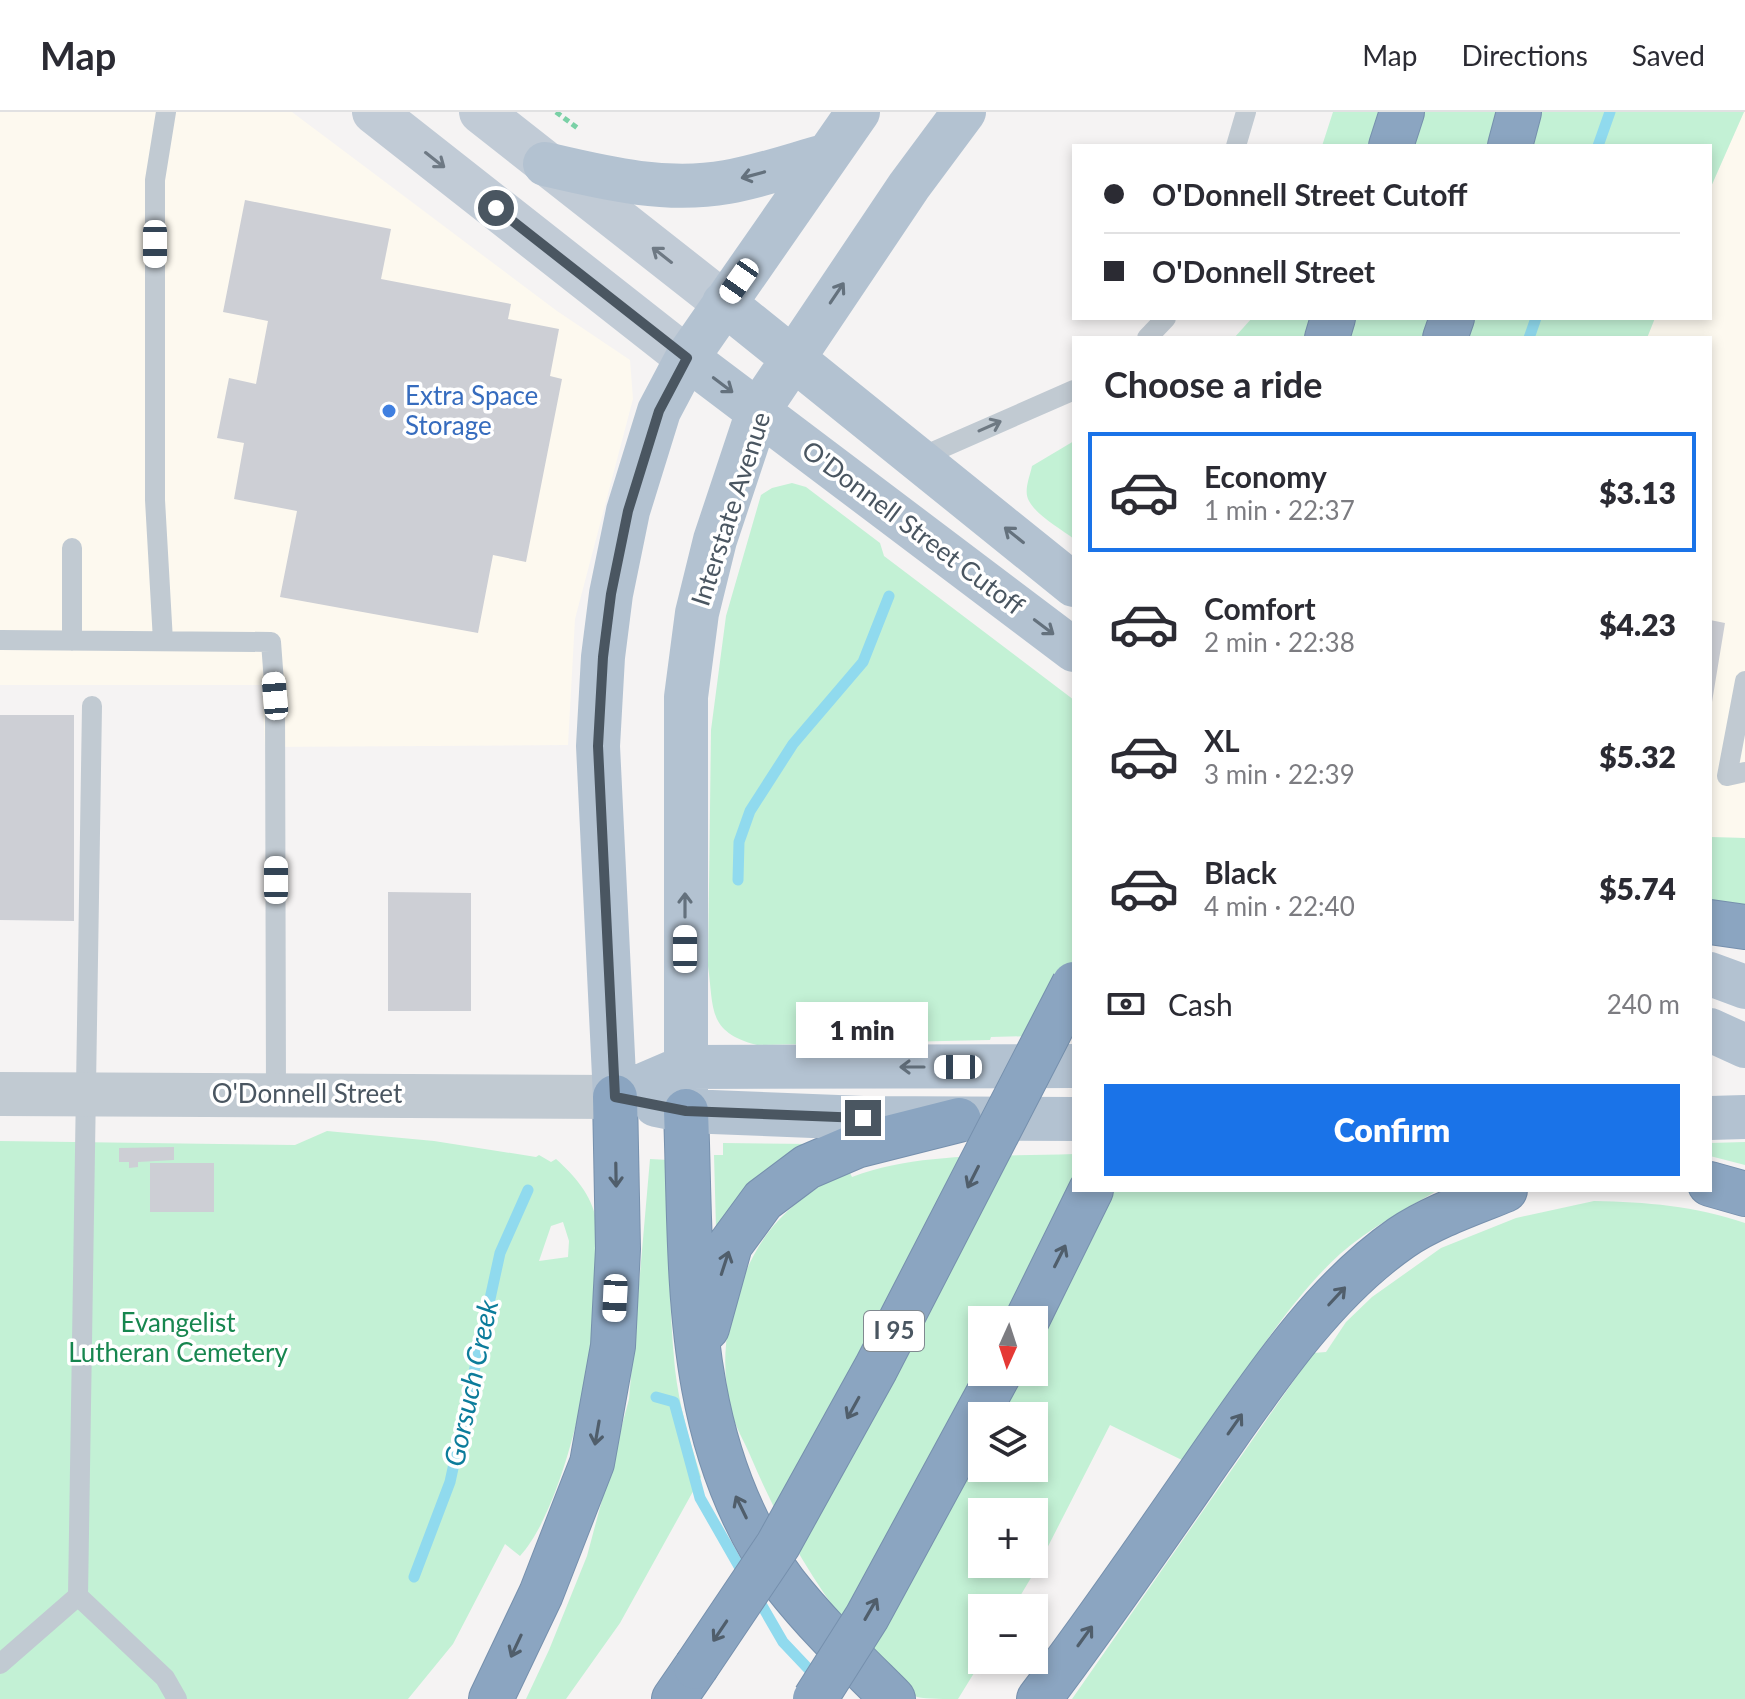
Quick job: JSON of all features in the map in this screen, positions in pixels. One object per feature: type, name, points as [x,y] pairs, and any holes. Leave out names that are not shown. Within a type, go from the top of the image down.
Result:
[{"type":"highway","points":[[1392,144],[1402,112]]},
{"type":"highway","points":[[1511,144],[1519,112]]},
{"type":"highway","points":[[1712,922],[1745,927]]},
{"type":"highway","name":"I 95","points":[[685,1683],[778,1545],[876,1368],[1072,988]]},
{"type":"highway","points":[[491,1699],[541,1594],[592,1463],[613,1346],[618,1249],[615,1097]]},
{"type":"highway","points":[[686,1111],[698,1366],[709,1422],[728,1481],[785,1583],[828,1633],[893,1699]]},
{"type":"highway","points":[[698,1366],[714,1296],[730,1245],[763,1200],[807,1167],[856,1146],[959,1120]]},
{"type":"highway","points":[[1712,1185],[1745,1194]]},
{"type":"highway","points":[[1034,1306],[1090,1192]]},
{"type":"highway","points":[[1039,1699],[1284,1353],[1350,1281],[1401,1238],[1456,1209],[1500,1192]]},
{"type":"highway","points":[[815,1699],[867,1617],[992,1386]]},
{"type":"main road","name":"O'Donnell Street Cutoff","points":[[374,112],[687,358],[1072,648]]},
{"type":"main road","name":"O'Donnell Street Cutoff","points":[[481,112],[919,458],[1072,583]]},
{"type":"main road","points":[[615,1097],[598,746],[603,657],[611,594],[628,511],[659,411],[687,358],[858,112]]},
{"type":"main road","name":"Interstate Avenue","points":[[686,1111],[686,697],[697,613],[715,540],[758,411],[909,186],[964,112]]},
{"type":"main road","points":[[545,164],[622,183],[678,186],[726,182],[828,155]]},
{"type":"main road","points":[[1712,975],[1745,987]]},
{"type":"main road","points":[[1712,1031],[1745,1046]]},
{"type":"main road","points":[[1712,1065],[1745,1065]]},
{"type":"main road","name":"O'Donnell Street","points":[[615,1097],[685,1067],[1072,1066]]},
{"type":"main road","name":"O'Donnell Street","points":[[615,1097],[686,1111],[959,1120],[1072,1119]]},
{"type":"main road","points":[[1712,1118],[1745,1117]]},
{"type":"street","name":"O'Donnell Street","points":[[0,1094],[615,1097]]},
{"type":"lane","points":[[163,641],[155,500],[155,180],[166,112]]},
{"type":"lane","points":[[1237,144],[1246,112]]},
{"type":"lane","points":[[1149,336],[1164,320]]},
{"type":"lane","points":[[919,458],[1072,391]]},
{"type":"lane","points":[[72,548],[72,641]]},
{"type":"lane","points":[[0,640],[271,642],[275,696],[276,1094]]},
{"type":"lane","points":[[1745,681],[1727,776],[1745,772]]},
{"type":"lane","points":[[92,706],[78,1596],[165,1678],[177,1699]]},
{"type":"lane","points":[[0,1664],[78,1596]]},
{"type":"path","points":[[556,112],[581,131]]},
{"type":"shaded area","points":[[0,112],[292,112],[557,311],[630,360],[633,399],[575,619],[568,745],[265,747],[262,685],[0,685]]},
{"type":"shaded area","points":[[1745,112],[1745,838],[1712,837],[1712,336],[1648,336],[1654,320],[1712,320],[1712,184]]},
{"type":"green space","points":[[1333,112],[1744,112],[1712,184],[1712,144],[1323,144]]},
{"type":"green space","points":[[1250,320],[1654,320],[1648,336],[1236,336]]},
{"type":"green space","points":[[1072,442],[1072,538],[1031,505],[1027,491],[1032,466]]},
{"type":"green space","points":[[792,483],[806,487],[880,543],[884,556],[1072,698],[1072,1035],[757,1045],[729,1033],[716,1017],[708,966],[711,730],[726,616],[761,495],[772,488]]},
{"type":"green space","points":[[1712,837],[1745,838],[1745,917],[1712,915]]},
{"type":"green space","name":"Evangelist Lutheran Cemetery","points":[[327,1131],[539,1155],[551,1162],[556,1159],[586,1194],[596,1220],[599,1254],[592,1345],[571,1445],[539,1528],[520,1556],[505,1544],[453,1644],[408,1699],[0,1699],[0,1141],[295,1145]],"holes":[[[563,1222],[569,1241],[568,1257],[539,1261],[551,1226]]]},
{"type":"green space","points":[[1745,1142],[1745,1165],[1712,1157],[1712,1143]]},
{"type":"green space","points":[[723,1143],[812,1144],[716,1229],[714,1155],[723,1155]]},
{"type":"green space","points":[[1072,1154],[1072,1192],[1435,1192],[1363,1236],[1318,1276],[1277,1326],[1186,1462],[1110,1425],[1048,1546],[1048,1498],[968,1498],[968,1578],[1031,1578],[1021,1594],[968,1594],[968,1674],[973,1674],[958,1699],[917,1697],[904,1688],[854,1633],[819,1586],[775,1509],[737,1428],[731,1411],[725,1361],[730,1318],[738,1292],[756,1250],[780,1219],[810,1193],[848,1169],[852,1177],[933,1159]]},
{"type":"green space","points":[[650,1159],[669,1160],[670,1291],[675,1369],[682,1410],[701,1477],[620,1623],[566,1699],[526,1699],[587,1556],[629,1399]]},
{"type":"green space","points":[[1594,1201],[1670,1206],[1745,1223],[1745,1699],[1072,1699],[1313,1353],[1326,1352],[1346,1322],[1372,1297],[1441,1248],[1516,1218]]},
{"type":"building","name":"Extra Space Storage","points":[[245,200],[391,229],[381,279],[511,304],[508,319],[559,329],[550,376],[562,379],[526,562],[493,555],[478,633],[280,597],[297,511],[234,499],[244,443],[217,438],[229,378],[256,384],[268,321],[223,312]]},
{"type":"building","points":[[1712,620],[1725,623],[1712,702]]},
{"type":"building","points":[[0,715],[74,715],[74,921],[0,920]]},
{"type":"building","points":[[388,892],[471,893],[471,1011],[388,1011]]},
{"type":"building","points":[[174,1147],[174,1160],[138,1162],[138,1167],[129,1168],[129,1162],[119,1162],[119,1148]]},
{"type":"building","points":[[150,1163],[214,1163],[214,1212],[150,1212]]},
{"type":"waterway","name":"Gorsuch Creek","points":[[1599,144],[1610,112]]},
{"type":"waterway","name":"Gorsuch Creek","points":[[1530,336],[1535,320]]},
{"type":"waterway","name":"Gorsuch Creek","points":[[738,880],[739,842],[750,811],[793,744],[863,662],[889,596]]},
{"type":"waterway","name":"Gorsuch Creek","points":[[414,1577],[450,1482],[500,1253],[528,1190]]},
{"type":"waterway","points":[[656,1397],[674,1402],[700,1498],[744,1575]]},
{"type":"waterway","points":[[757,1597],[783,1642],[818,1679]]},
{"type":"place","name":"Extra Space Storage","points":[[389,411]]},
{"type":"route","points":[[496,208],[687,358],[659,411],[628,511],[611,594],[603,657],[598,746],[615,1097],[686,1111],[863,1118]]}]
